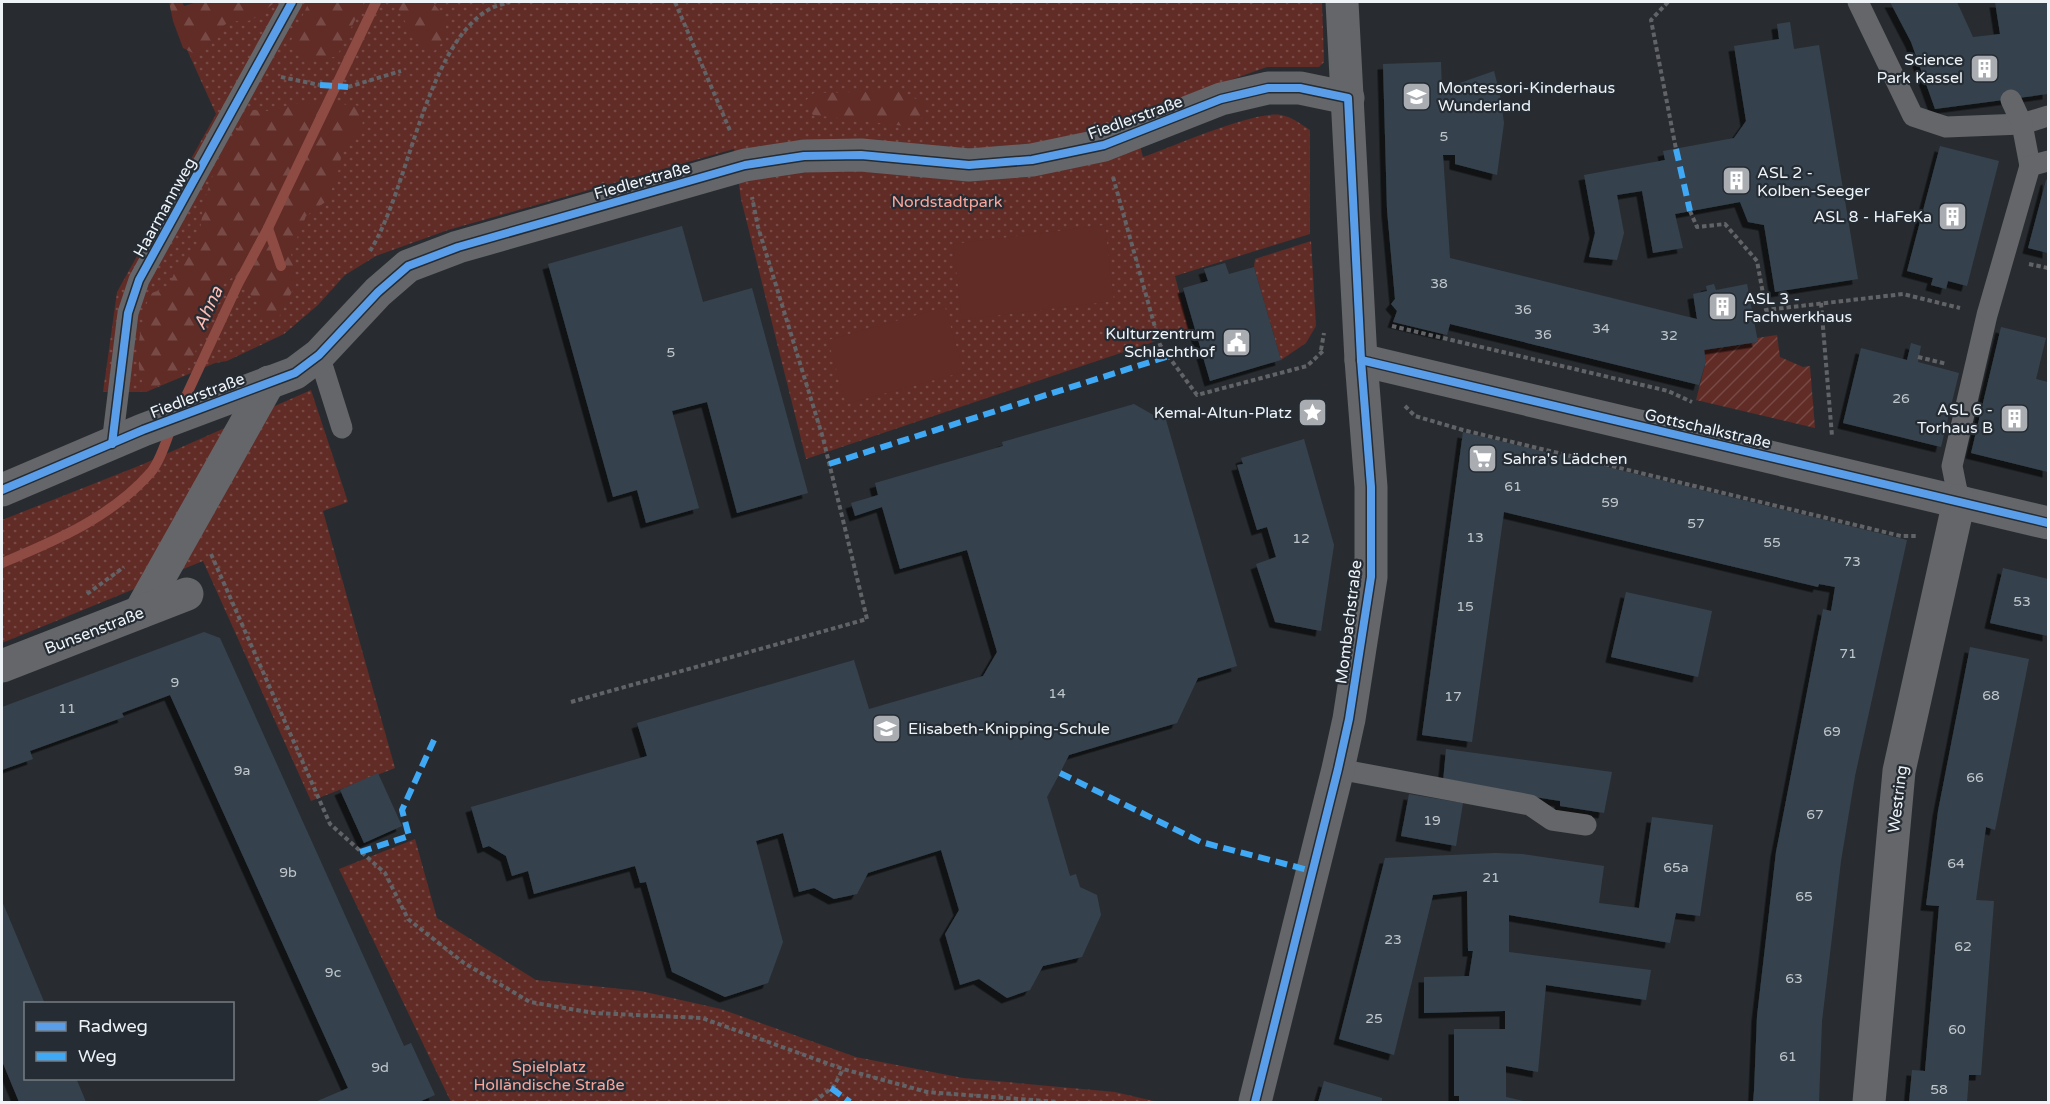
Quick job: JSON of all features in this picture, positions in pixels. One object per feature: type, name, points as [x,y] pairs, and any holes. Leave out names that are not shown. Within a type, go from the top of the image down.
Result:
[{"type":"street","name":"Mombachstraße","points":[[1255,1102],[1338,769],[1349,719],[1371,577],[1371,487],[1361,360],[1342,2]]},
{"type":"street","name":"Fiedlerstraße","points":[[2,490],[143,430],[295,373],[319,355],[378,292],[408,266],[458,247],[745,165],[804,156],[861,155],[969,165],[1032,160],[1104,145],[1221,99],[1268,88],[1299,88],[1348,98]]},
{"type":"street","name":"Gottschalkstraße","points":[[1361,360],[2049,523]]},
{"type":"street","points":[[140,612],[269,382]]},
{"type":"street","name":"Westring","points":[[1869,1102],[1899,771],[1959,501]]},
{"type":"street","name":"Bunsenstraße","points":[[2,666],[187,594]]},
{"type":"lane","name":"Haarmannweg","points":[[112,444],[128,313],[139,280],[292,2]]},
{"type":"lane","points":[[1858,2],[1913,116],[1946,127],[2022,124],[2049,116]]},
{"type":"lane","points":[[1959,501],[1952,466],[1987,315],[2039,163],[2011,100]]},
{"type":"lane","points":[[319,355],[342,428]]},
{"type":"lane","points":[[1338,769],[1530,805],[1552,820],[1586,825]]},
{"type":"path","points":[[390,205],[441,69],[464,31],[488,10],[510,2]]},
{"type":"path","points":[[571,702],[867,619],[823,438],[758,228],[745,165],[675,2]]},
{"type":"path","points":[[1668,2],[1652,20],[1676,149]]},
{"type":"path","points":[[348,87],[401,71]]},
{"type":"path","points":[[254,72],[320,85]]},
{"type":"path","points":[[1104,145],[1160,345],[1197,395],[1307,366],[1321,350],[1325,326]]},
{"type":"path","points":[[1690,211],[1697,227],[1725,224],[1757,261],[1766,310],[1903,294],[1987,315]]},
{"type":"path","points":[[1821,303],[1832,436]]},
{"type":"path","points":[[1321,350],[1361,360]]},
{"type":"path","points":[[1926,359],[1928,352]]},
{"type":"path","points":[[1918,357],[1948,365]]},
{"type":"path","points":[[1399,400],[1414,416],[1474,433],[1901,536],[1951,536]]},
{"type":"path","points":[[210,551],[330,824],[385,873],[408,919],[464,963],[531,1002],[594,1013],[702,1018],[843,1069],[927,1092],[1058,1102]]},
{"type":"path","points":[[79,599],[97,589],[129,563]]},
{"type":"path","points":[[814,1102],[834,1086],[843,1069]]},
{"type":"green space","points":[[169,2],[182,2],[184,6],[197,2],[276,2],[251,20],[239,22],[232,20],[220,28],[203,52],[193,53],[183,48]]},
{"type":"green space","name":"Nordstadtpark","points":[[261,2],[1322,2],[1324,62],[1319,67],[1267,67],[1132,115],[1143,157],[1213,130],[1252,118],[1281,115],[1303,125],[1310,130],[1310,234],[1175,276],[1189,330],[806,459],[741,199],[734,149],[448,230],[376,256],[345,275],[318,305],[284,334],[227,361],[215,363],[146,392],[103,392],[117,292],[216,114],[184,43]]},
{"type":"green space","points":[[309,2],[364,2],[337,56],[311,60],[301,56],[289,45]]},
{"type":"green space","points":[[395,2],[432,2],[444,19],[446,39],[434,51],[416,43]]},
{"type":"green space","points":[[898,91],[923,102],[926,116],[904,126],[813,115],[804,102],[814,93]]},
{"type":"green space","points":[[329,103],[361,106],[363,128],[343,147],[338,172],[328,200],[306,216],[291,253],[296,284],[279,317],[263,319],[257,302],[234,276],[199,304],[208,322],[187,371],[146,392],[141,379],[138,355],[149,294],[168,287],[178,265],[198,245],[204,201],[218,160],[250,110],[267,111],[294,104]]},
{"type":"green space","points":[[1105,225],[1114,301],[962,320],[953,244]]},
{"type":"green space","points":[[1311,241],[1316,326],[1306,343],[1281,360],[1254,267],[1255,259]]},
{"type":"green space","points":[[945,307],[964,372],[846,404],[828,340]]},
{"type":"green space","points":[[1777,335],[1780,357],[1803,367],[1810,366],[1815,428],[1696,400],[1706,361],[1704,350],[1757,342],[1757,338]]},
{"type":"green space","points":[[311,390],[348,502],[323,511],[395,768],[311,801],[203,561],[2,643],[2,520],[141,465]]},
{"type":"green space","name":"Spielplatz Holländische Straße","points":[[415,839],[437,918],[536,980],[641,991],[721,1009],[856,1057],[963,1078],[1115,1092],[1158,1102],[451,1102],[339,869]]},
{"type":"building","name":"Science Park Kassel","points":[[1890,2],[1957,2],[1973,37],[2000,34],[1995,2],[2048,2],[2048,94],[1935,109],[1911,42]]},
{"type":"building","points":[[1790,22],[1794,49],[1819,45],[1858,279],[1775,292],[1764,225],[1748,222],[1740,202],[1675,214],[1683,248],[1653,253],[1642,191],[1617,195],[1624,233],[1617,260],[1589,257],[1595,233],[1584,175],[1665,160],[1663,151],[1734,138],[1746,121],[1734,46],[1779,39],[1777,24]]},
{"type":"building","points":[[1441,62],[1442,93],[1453,92],[1454,85],[1494,71],[1504,123],[1497,175],[1455,164],[1455,155],[1443,155],[1450,258],[1697,319],[1693,294],[1707,291],[1706,286],[1714,284],[1716,290],[1747,284],[1758,342],[1704,350],[1706,361],[1699,385],[1450,324],[1447,335],[1393,322],[1397,311],[1391,304],[1395,299],[1387,210],[1383,64]]},
{"type":"building","name":"ASL 8 - HaFeKa","points":[[1940,146],[1999,161],[1967,286],[1948,281],[1946,289],[1931,285],[1933,278],[1907,271]]},
{"type":"building","points":[[2048,179],[2048,253],[2028,248]]},
{"type":"building","points":[[682,226],[703,302],[752,288],[808,493],[737,513],[707,402],[672,411],[699,508],[646,523],[637,490],[613,497],[548,264]]},
{"type":"building","points":[[1225,263],[1229,274],[1254,267],[1281,360],[1210,381],[1183,288],[1208,281],[1204,269]]},
{"type":"building","name":"ASL 6 - Torhaus B","points":[[2001,327],[2046,338],[2036,379],[2048,382],[2048,472],[1971,453]]},
{"type":"building","points":[[1911,343],[1921,346],[1918,362],[1959,373],[1941,447],[1843,423],[1861,348],[1907,360]]},
{"type":"building","points":[[1134,404],[1155,416],[1164,413],[1237,666],[1198,678],[1177,723],[1069,755],[1047,797],[1070,876],[1076,874],[1080,887],[1097,895],[1101,915],[1082,957],[1043,966],[1030,990],[1007,998],[979,979],[960,985],[945,934],[959,910],[941,850],[868,873],[857,894],[834,899],[814,888],[799,892],[783,833],[756,841],[783,942],[768,983],[725,997],[672,972],[646,882],[640,883],[635,866],[534,894],[528,871],[512,876],[506,856],[489,846],[483,848],[471,807],[647,756],[637,723],[854,660],[869,709],[983,676],[997,652],[967,550],[900,569],[882,507],[855,516],[851,503],[878,495],[875,483],[1003,446],[1002,442]]},
{"type":"building","points":[[1463,432],[1907,540],[1855,776],[1841,861],[1822,1021],[1819,1102],[1753,1102],[1757,1016],[1776,852],[1823,609],[1831,611],[1835,587],[1819,584],[1818,587],[1504,512],[1472,742],[1422,735]]},
{"type":"building","points":[[1304,439],[1334,545],[1321,631],[1275,622],[1256,564],[1276,557],[1267,527],[1257,530],[1237,465],[1243,464],[1241,458]]},
{"type":"building","points":[[2003,568],[2048,579],[2048,636],[1990,623]]},
{"type":"building","points":[[1626,592],[1712,611],[1698,677],[1611,657]]},
{"type":"building","points":[[204,632],[220,638],[404,1046],[411,1043],[435,1095],[419,1102],[315,1102],[348,1088],[170,695],[122,713],[124,717],[30,751],[33,759],[2,770],[2,707]]},
{"type":"building","points":[[1970,647],[2029,659],[1995,830],[1986,827],[1976,900],[1994,901],[1981,1075],[1969,1075],[1967,1102],[1909,1102],[1912,1070],[1925,1071],[1939,906],[1926,905],[1938,811]]},
{"type":"building","points":[[1446,749],[1612,772],[1604,813],[1560,806],[1560,801],[1443,782]]},
{"type":"building","points":[[378,773],[402,826],[364,843],[340,790]]},
{"type":"building","points":[[1409,794],[1463,803],[1456,846],[1401,836]]},
{"type":"building","points":[[1652,817],[1713,825],[1700,916],[1676,913],[1670,943],[1509,915],[1509,952],[1651,970],[1646,1000],[1546,985],[1538,1072],[1506,1066],[1506,1097],[1528,1102],[1459,1102],[1459,1096],[1454,1096],[1454,1029],[1505,1029],[1505,1011],[1424,1013],[1424,977],[1469,976],[1473,951],[1468,951],[1467,891],[1433,895],[1394,1055],[1339,1039],[1385,858],[1495,853],[1522,854],[1604,866],[1599,903],[1639,908]]},
{"type":"building","points":[[2,901],[44,1002],[24,1002],[24,1080],[77,1080],[86,1102],[19,1102],[2,1061]]},
{"type":"building","points":[[1324,1081],[1382,1098],[1382,1102],[1318,1102]]},
{"type":"waterway","name":"Ahna","points":[[180,409],[238,284],[268,228],[376,2]]},
{"type":"waterway","points":[[268,228],[281,266]]},
{"type":"waterway","name":"Ahna","points":[[2,563],[82,526],[119,502],[136,488],[155,467],[172,426]]},
{"type":"marked path","points":[[320,85],[348,87]]},
{"type":"marked path","points":[[1676,149],[1690,211]]},
{"type":"marked path","points":[[829,464],[1169,356]]},
{"type":"marked path","points":[[360,852],[409,836],[402,810],[434,740]]},
{"type":"marked path","points":[[1060,773],[1201,842],[1312,871]]},
{"type":"marked path","points":[[831,1088],[850,1102]]},
{"type":"cycle path","points":[[112,444],[128,313],[139,280],[292,2]]},
{"type":"cycle path","points":[[2,490],[143,430],[295,373],[319,355],[378,292],[408,266],[458,247],[745,165],[804,156],[861,155],[969,165],[1032,160],[1104,145],[1221,99],[1268,88],[1300,88],[1348,98],[1361,360],[1371,487],[1371,577],[1349,719],[1338,769],[1255,1102]]},
{"type":"cycle path","points":[[1361,360],[2048,523]]},
{"type":"place","name":"Science Park Kassel","points":[[1984,68]]},
{"type":"place","name":"Montessori-Kinderhaus Wunderland","points":[[1417,96]]},
{"type":"place","name":"ASL 2 - Kolben-Seeger","points":[[1736,181]]},
{"type":"place","name":"ASL 8 - HaFeKa","points":[[1953,216]]},
{"type":"place","name":"ASL 3 - Fachwerkhaus","points":[[1723,307]]},
{"type":"place","name":"Kulturzentrum Schlachthof","points":[[1236,342]]},
{"type":"place","name":"Kemal-Altun-Platz","points":[[1313,412]]},
{"type":"place","name":"ASL 6 - Torhaus B","points":[[2014,418]]},
{"type":"place","name":"Sahra's Lädchen","points":[[1482,458]]},
{"type":"place","name":"Elisabeth-Knipping-Schule","points":[[887,728]]}]
